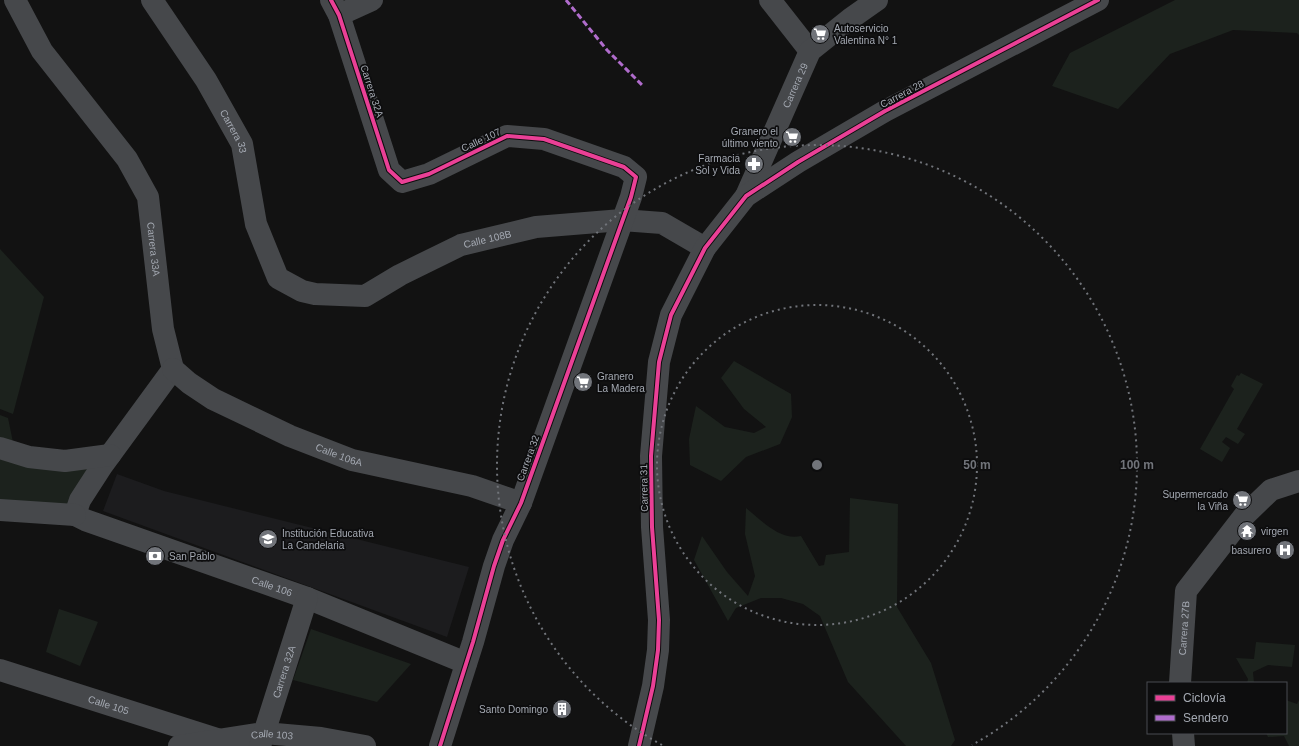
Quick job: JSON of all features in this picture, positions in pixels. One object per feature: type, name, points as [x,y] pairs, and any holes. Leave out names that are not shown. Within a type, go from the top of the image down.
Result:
[{"type":"street","name":"Carrera 33A","points":[[15,0],[42,51],[127,159],[148,197],[163,329],[173,369]]},
{"type":"street","name":"Carrera 33","points":[[152,0],[206,80],[242,144],[256,224],[278,278]]},
{"type":"street","points":[[335,8],[372,0]]},
{"type":"street","points":[[770,0],[810,51]]},
{"type":"street","name":"Carrera 29","points":[[746,196],[810,51],[850,19],[877,0]]},
{"type":"street","name":"Carrera 28","points":[[726,222],[746,196],[798,162],[885,111],[1098,0]]},
{"type":"street","name":"Carrera 32A","points":[[335,8],[390,170],[402,182]]},
{"type":"street","name":"Calle 107","points":[[402,182],[429,174],[507,136],[544,139],[624,167],[636,177]]},
{"type":"street","name":"Carrera 32","points":[[440,746],[503,540],[521,503],[636,177]]},
{"type":"street","name":"Calle 108B","points":[[278,278],[302,291],[315,294],[365,296],[400,275],[461,245],[536,227],[622,220],[662,223],[705,248]]},
{"type":"street","name":"Carrera 31","points":[[640,746],[653,686],[658,650],[659,620],[652,527],[651,456],[659,362],[672,315],[705,248],[726,222]]},
{"type":"street","points":[[76,512],[110,455],[173,369]]},
{"type":"street","name":"Calle 106A","points":[[173,369],[189,383],[213,399],[290,436],[352,460],[472,486],[521,503]]},
{"type":"street","points":[[0,448],[29,457],[65,460],[110,455]]},
{"type":"street","name":"Carrera 27B","points":[[1180,682],[1186,591],[1244,516],[1271,490],[1299,481]]},
{"type":"street","name":"Calle 106","points":[[0,510],[76,512],[85,520],[308,598],[466,663]]},
{"type":"street","name":"Carrera 32A","points":[[262,740],[308,598]]},
{"type":"street","name":"Calle 105","points":[[0,670],[217,739]]},
{"type":"street","points":[[1183,734],[1184,746]]},
{"type":"street","name":"Calle 103","points":[[180,746],[217,739],[262,740],[321,738],[365,746]]},
{"type":"shaded area","points":[[1175,0],[1299,0],[1299,35],[1297,33],[1233,30],[1170,54],[1118,109],[1052,86],[1070,53]]},
{"type":"shaded area","points":[[0,249],[44,297],[13,414],[0,409]]},
{"type":"shaded area","points":[[734,361],[791,394],[792,417],[780,444],[746,457],[721,481],[690,465],[689,439],[696,406],[725,427],[754,433],[766,427],[744,409],[721,378]]},
{"type":"shaded area","points":[[1241,373],[1263,384],[1237,429],[1245,434],[1238,444],[1226,437],[1222,442],[1230,448],[1222,462],[1200,449],[1234,389],[1231,386],[1237,375],[1239,376]]},
{"type":"shaded area","points":[[0,415],[8,418],[16,457],[90,468],[64,510],[0,505]]},
{"type":"shaded area","name":"Institución Educativa La Candelaria","points":[[117,474],[164,491],[469,567],[447,637],[103,511]]},
{"type":"shaded area","points":[[850,498],[898,504],[897,607],[931,663],[955,740],[951,746],[906,746],[848,682],[820,616],[803,604],[781,598],[761,598],[736,608],[728,621],[694,560],[702,536],[727,572],[748,596],[755,576],[745,534],[746,508],[778,533],[793,537],[801,536],[819,566],[824,565],[826,555],[849,552]]},
{"type":"shaded area","points":[[59,609],[98,622],[80,666],[46,652]]},
{"type":"shaded area","points":[[311,629],[411,664],[377,702],[293,680]]},
{"type":"shaded area","points":[[1256,642],[1295,645],[1292,667],[1268,665],[1253,672],[1254,682],[1247,682],[1248,679],[1236,658],[1254,659]]},
{"type":"shaded area","points":[[1287,700],[1297,704],[1299,700],[1299,746],[1289,746],[1284,736],[1268,737],[1266,734],[1287,734]]},
{"type":"marked path","points":[[566,0],[607,50],[644,87]]},
{"type":"cycle path","points":[[331,0],[339,15],[389,170],[402,182],[429,174],[507,136],[544,139],[624,167],[636,177],[631,197],[521,503],[503,540],[494,566],[473,642],[440,746]]},
{"type":"cycle path","points":[[639,746],[653,686],[658,650],[659,620],[652,527],[651,456],[659,362],[671,315],[705,248],[746,196],[798,162],[885,111],[1098,0]]},
{"type":"place","name":"Autoservicio Valentina N° 1","points":[[820,34]]},
{"type":"place","name":"Granero el último viento","points":[[792,137]]},
{"type":"place","name":"Farmacia Sol y Vida","points":[[754,164]]},
{"type":"place","name":"Granero La Madera","points":[[583,382]]},
{"type":"place","name":"Supermercado la Viña","points":[[1242,500]]},
{"type":"place","name":"virgen","points":[[1247,531]]},
{"type":"place","name":"Institución Educativa La Candelaria","points":[[268,539]]},
{"type":"place","name":"basurero","points":[[1285,550]]},
{"type":"place","name":"San Pablo","points":[[155,556]]},
{"type":"place","name":"Santo Domingo","points":[[562,709]]}]
